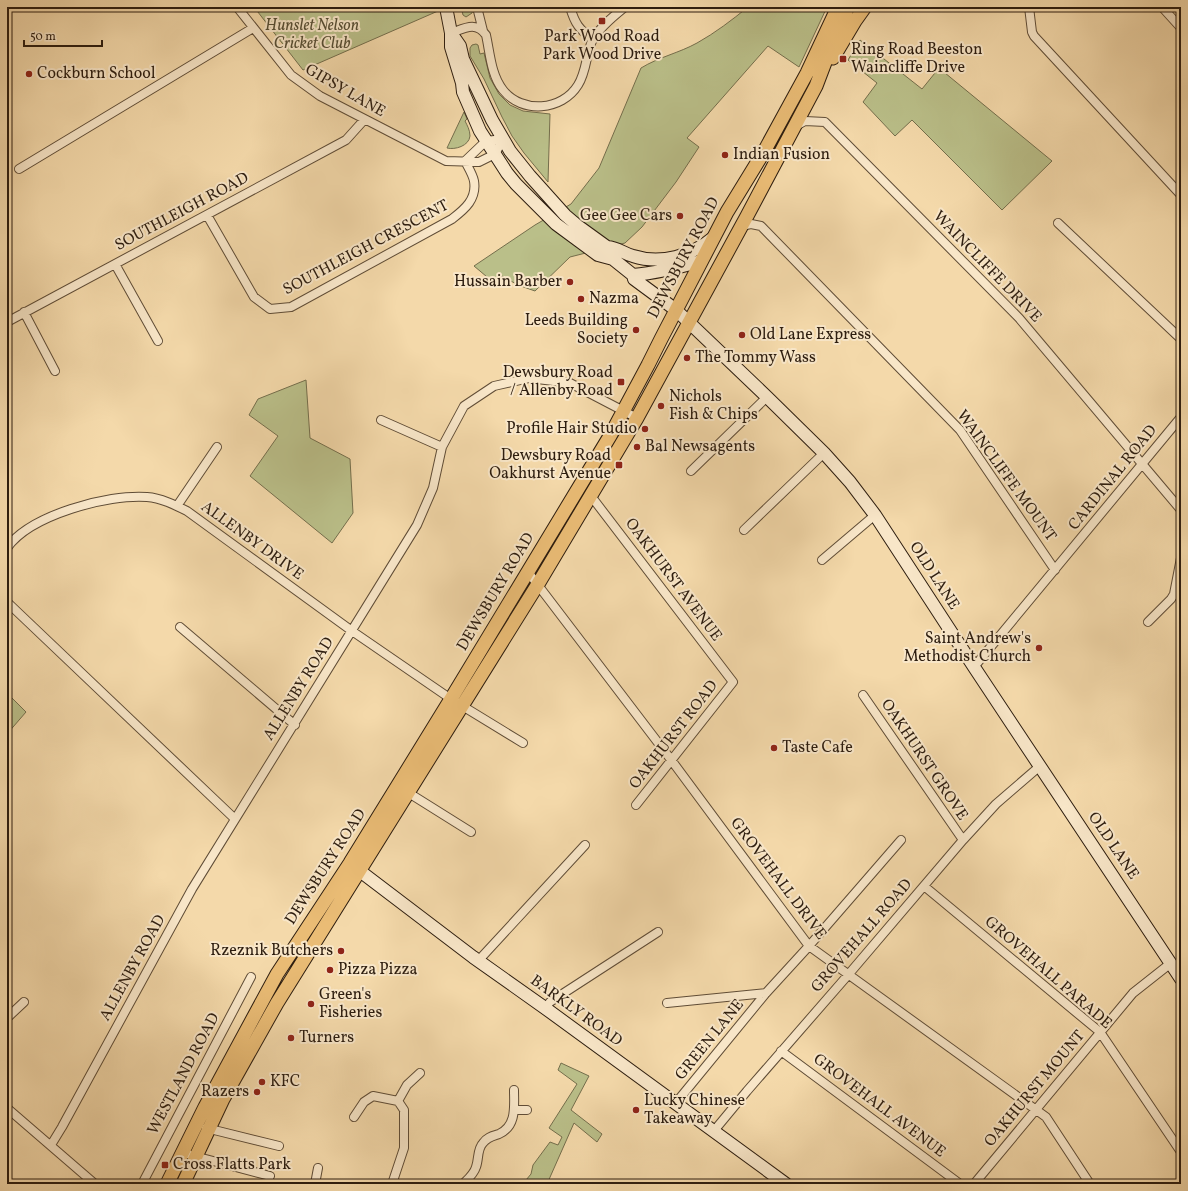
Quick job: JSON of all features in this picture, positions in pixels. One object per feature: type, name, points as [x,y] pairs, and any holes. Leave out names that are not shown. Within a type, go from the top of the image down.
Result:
[{"type":"main road","name":"DEWSBURY ROAD","points":[[457,702],[528,572],[624,411],[714,236],[807,73],[838,7]]},
{"type":"main road","name":"DEWSBURY ROAD","points":[[183,1184],[223,1099],[355,867],[457,702],[538,584],[637,418],[816,86],[834,36],[848,7]]},
{"type":"main road","points":[[816,86],[865,7]]},
{"type":"main road","points":[[701,261],[727,251]]},
{"type":"main road","name":"DEWSBURY ROAD","points":[[171,1183],[196,1125],[277,974],[355,867]]},
{"type":"street","name":"GIPSY LANE","points":[[237,7],[291,75],[320,96],[446,161],[479,162],[495,154]]},
{"type":"street","points":[[446,7],[451,33],[451,47],[462,83],[463,92],[486,141],[516,184],[556,224],[598,255],[612,259]]},
{"type":"street","points":[[477,7],[483,31],[486,35],[496,78],[503,90],[514,100],[531,106],[548,106],[568,98],[578,85],[584,72],[593,40],[608,20],[625,7]]},
{"type":"street","points":[[570,7],[577,26],[593,40]]},
{"type":"street","points":[[1029,7],[1032,32],[1034,36],[1181,195]]},
{"type":"street","points":[[1162,7],[1181,28]]},
{"type":"street","points":[[451,33],[468,27],[477,27],[483,31]]},
{"type":"street","points":[[19,169],[253,28]]},
{"type":"street","points":[[451,33],[460,46],[464,59],[502,139],[519,163],[565,215],[578,226],[607,247],[616,248],[640,258],[664,260],[696,250],[714,236]]},
{"type":"street","name":"SOUTHLEIGH ROAD","points":[[7,322],[346,140],[364,120]]},
{"type":"street","name":"WAINCLIFFE DRIVE","points":[[793,128],[805,121],[825,122],[1019,318],[1181,510]]},
{"type":"street","points":[[465,161],[486,141],[502,139]]},
{"type":"street","points":[[495,154],[502,139]]},
{"type":"street","name":"SOUTHLEIGH CRESCENT","points":[[207,215],[254,298],[270,309],[291,307],[452,219],[465,210],[474,196],[474,180],[465,161]]},
{"type":"street","points":[[1058,223],[1181,339]]},
{"type":"street","name":"WAINCLIFFE MOUNT","points":[[741,226],[751,224],[761,226],[960,430],[1055,570]]},
{"type":"street","points":[[607,247],[612,259]]},
{"type":"street","name":"OLD LANE","points":[[612,259],[633,275],[634,279],[676,310],[824,453],[850,482],[875,515],[974,667],[1181,978]]},
{"type":"street","points":[[633,275],[657,273],[701,261]]},
{"type":"street","points":[[115,264],[158,341]]},
{"type":"street","points":[[24,312],[55,372]]},
{"type":"street","name":"ALLENBY ROAD","points":[[51,1145],[192,889],[295,725],[417,525],[433,488],[442,447],[464,406],[494,386],[529,378],[570,384],[637,418]]},
{"type":"street","points":[[691,471],[767,397]]},
{"type":"street","name":"CARDINAL ROAD","points":[[974,667],[1181,417]]},
{"type":"street","points":[[381,420],[442,447]]},
{"type":"street","points":[[177,506],[217,447]]},
{"type":"street","points":[[744,530],[824,453]]},
{"type":"street","name":"OAKHURST AVENUE","points":[[591,496],[733,682]]},
{"type":"street","name":"ALLENBY DRIVE","points":[[7,548],[23,533],[52,517],[70,509],[104,499],[148,497],[177,506],[187,511],[352,631],[457,702],[523,743]]},
{"type":"street","points":[[822,560],[875,515]]},
{"type":"street","points":[[1148,622],[1171,599],[1174,594],[1181,558]]},
{"type":"street","name":"GROVEHALL DRIVE","points":[[528,572],[672,761],[809,946],[1046,1117],[1090,1184]]},
{"type":"street","points":[[7,602],[234,820]]},
{"type":"street","points":[[180,627],[295,725]]},
{"type":"street","name":"OAKHURST ROAD","points":[[636,806],[733,682]]},
{"type":"street","name":"OAKHURST GROVE","points":[[863,695],[962,840]]},
{"type":"street","name":"GROVEHALL ROAD","points":[[713,1132],[962,840],[996,804],[1040,766]]},
{"type":"street","points":[[402,790],[472,832]]},
{"type":"street","name":"GREEN LANE","points":[[675,1104],[766,994],[901,840]]},
{"type":"street","points":[[478,961],[585,845]]},
{"type":"street","name":"BARKLY ROAD","points":[[355,867],[478,961],[545,1008],[786,1184]]},
{"type":"street","name":"GROVEHALL PARADE","points":[[924,886],[1100,1032],[1181,1152]]},
{"type":"street","points":[[545,1008],[550,1002],[658,932]]},
{"type":"street","name":"OAKHURST MOUNT","points":[[974,1184],[1133,993],[1171,963]]},
{"type":"street","name":"WESTLAND ROAD","points":[[142,1184],[251,977]]},
{"type":"street","name":"GREEN LANE","points":[[667,1003],[766,994]]},
{"type":"street","points":[[7,1018],[24,1002]]},
{"type":"street","name":"GROVEHALL AVENUE","points":[[781,1051],[960,1184]]},
{"type":"street","points":[[398,1101],[407,1085],[420,1073]]},
{"type":"street","points":[[463,1184],[470,1178],[476,1167],[480,1148],[483,1142],[508,1128],[512,1121],[514,1110],[514,1090]]},
{"type":"street","points":[[354,1117],[364,1102],[373,1096],[398,1101],[404,1110],[404,1148],[394,1183]]},
{"type":"street","points":[[7,1108],[95,1184]]},
{"type":"street","points":[[514,1110],[527,1110]]},
{"type":"street","points":[[196,1125],[279,1146]]},
{"type":"street","points":[[183,1153],[270,1176]]},
{"type":"street","points":[[315,1184],[318,1168]]},
{"type":"green space","name":"Hunslet Nelson Cricket Club","points":[[254,7],[437,7],[438,11],[303,70]]},
{"type":"green space","points":[[461,7],[474,7],[472,13],[466,17],[463,15]]},
{"type":"green space","points":[[748,7],[827,7],[799,67],[768,46],[687,138],[699,147],[676,182],[642,227],[625,243],[570,257],[535,291],[518,285],[502,276],[493,282],[474,266],[535,225],[571,204],[599,168],[641,68],[697,43]]},
{"type":"green space","points":[[860,40],[922,89],[939,68],[1052,161],[1002,210],[912,120],[895,136],[863,102],[877,83],[848,60]]},
{"type":"green space","points":[[472,45],[478,45],[480,54],[484,53],[490,78],[499,94],[510,105],[523,111],[550,114],[548,182],[512,136],[484,79],[470,56],[470,48]]},
{"type":"green space","points":[[464,112],[467,119],[465,121],[470,132],[469,139],[464,145],[454,148],[447,148]]},
{"type":"green space","points":[[306,380],[310,438],[350,459],[353,513],[332,543],[250,476],[278,436],[249,415],[258,399]]},
{"type":"green space","points":[[7,693],[26,712],[7,734]]},
{"type":"green space","points":[[561,1063],[589,1076],[571,1110],[602,1134],[597,1142],[574,1123],[547,1184],[516,1184],[526,1180],[531,1174],[533,1165],[550,1142],[558,1145],[562,1137],[549,1128],[577,1084],[558,1070]]},
{"type":"place","name":"Park Wood Road Park Wood Drive","points":[[602,21]]},
{"type":"place","name":"Ring Road Beeston Waincliffe Drive","points":[[843,59]]},
{"type":"place","name":"Cockburn School","points":[[29,74]]},
{"type":"place","name":"Indian Fusion","points":[[725,155]]},
{"type":"place","name":"Gee Gee Cars","points":[[680,216]]},
{"type":"place","name":"Hussain Barber","points":[[570,282]]},
{"type":"place","name":"Nazma","points":[[581,299]]},
{"type":"place","name":"Leeds Building Society","points":[[636,330]]},
{"type":"place","name":"Old Lane Express","points":[[742,335]]},
{"type":"place","name":"The Tommy Wass","points":[[687,358]]},
{"type":"place","name":"Dewsbury Road / Allenby Road","points":[[621,382]]},
{"type":"place","name":"Nichols Fish & Chips","points":[[661,406]]},
{"type":"place","name":"Profile Hair Studio","points":[[645,429]]},
{"type":"place","name":"Bal Newsagents","points":[[637,447]]},
{"type":"place","name":"Dewsbury Road Oakhurst Avenue","points":[[619,465]]},
{"type":"place","name":"Saint Andrew's Methodist Church","points":[[1039,648]]},
{"type":"place","name":"Taste Cafe","points":[[774,748]]},
{"type":"place","name":"Rzeznik Butchers","points":[[341,951]]},
{"type":"place","name":"Pizza Pizza","points":[[330,970]]},
{"type":"place","name":"Green's Fisheries","points":[[311,1004]]},
{"type":"place","name":"Turners","points":[[291,1038]]},
{"type":"place","name":"KFC","points":[[262,1082]]},
{"type":"place","name":"Razers","points":[[257,1092]]},
{"type":"place","name":"Lucky Chinese Takeaway","points":[[636,1110]]},
{"type":"place","name":"Cross Flatts Park","points":[[165,1165]]}]
